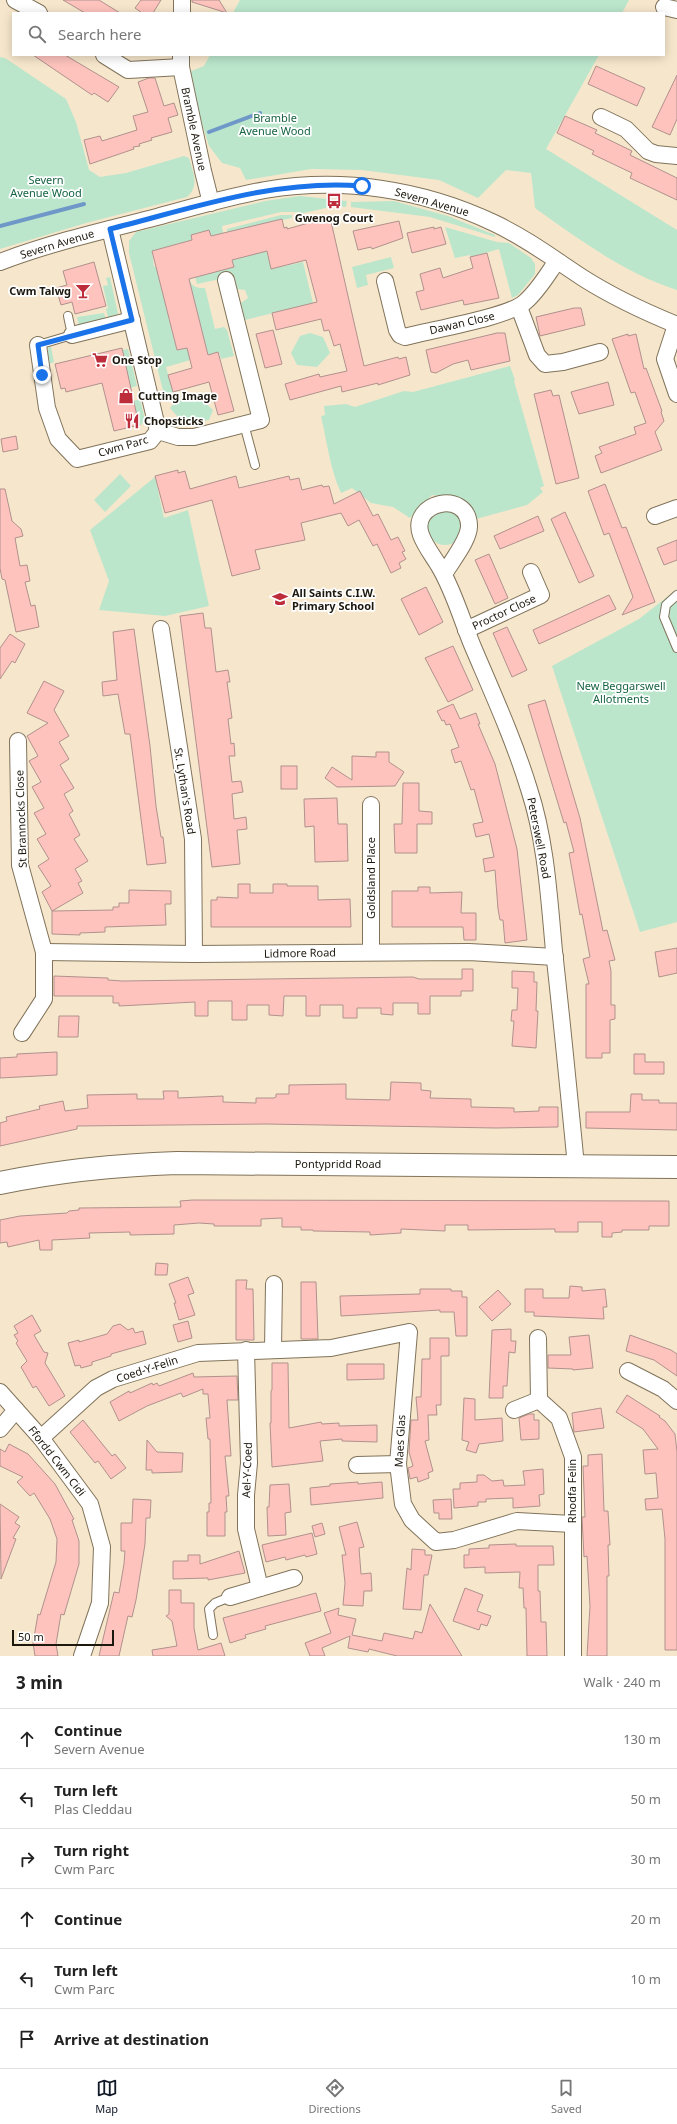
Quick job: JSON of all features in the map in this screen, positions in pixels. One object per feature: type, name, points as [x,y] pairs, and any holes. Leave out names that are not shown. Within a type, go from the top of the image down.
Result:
[{"type":"main road","name":"Pontypridd Road","points":[[0,1183],[66,1172],[140,1164],[177,1163],[677,1167]]},
{"type":"street","points":[[15,0],[38,12]]},
{"type":"street","points":[[182,0],[182,12]]},
{"type":"street","points":[[106,56],[128,70],[181,61]]},
{"type":"street","name":"Bramble Avenue","points":[[181,61],[203,171],[211,203]]},
{"type":"street","points":[[601,117],[626,129],[648,151],[656,154],[677,156]]},
{"type":"street","name":"Severn Avenue","points":[[0,262],[53,244],[265,190],[321,184],[387,189],[425,198],[479,217],[516,235],[622,300],[676,325]]},
{"type":"street","points":[[110,229],[158,431]]},
{"type":"street","name":"Dawan Close","points":[[385,281],[396,330],[400,335],[405,336],[502,314],[519,307],[530,297],[557,261]]},
{"type":"street","name":"Cwm Parc","points":[[38,345],[48,408],[58,440],[77,459],[150,441],[158,431],[178,438],[194,438],[262,420],[226,280]]},
{"type":"street","points":[[519,307],[537,355],[545,364],[563,362],[600,352]]},
{"type":"street","points":[[72,335],[132,320]]},
{"type":"street","points":[[676,325],[665,359],[677,394]]},
{"type":"street","points":[[655,516],[677,508]]},
{"type":"street","name":"Proctor Close","points":[[466,630],[541,594],[531,572]]},
{"type":"street","name":"Peterswell Road","points":[[444,574],[500,710],[530,790],[545,862],[576,1166]]},
{"type":"street","name":"St. Lythan's Road","points":[[161,629],[193,839],[194,954]]},
{"type":"street","name":"St Brannocks Close","points":[[18,741],[20,865],[44,952],[44,999],[22,1033]]},
{"type":"street","name":"Goldsland Place","points":[[371,804],[371,952]]},
{"type":"street","name":"Lidmore Road","points":[[44,952],[194,954],[469,952],[555,957]]},
{"type":"street","points":[[273,1349],[274,1284]]},
{"type":"street","name":"Coed-Y-Felin","points":[[41,1438],[96,1388],[113,1379],[198,1353],[246,1350],[332,1348],[409,1332]]},
{"type":"street","name":"Maes Glas","points":[[409,1332],[398,1464],[403,1504],[412,1520],[436,1542],[454,1540],[517,1521],[572,1524]]},
{"type":"street","points":[[514,1410],[539,1400],[538,1338]]},
{"type":"street","name":"Ael-Y-Coed","points":[[246,1350],[249,1463],[246,1495],[246,1529],[260,1588]]},
{"type":"street","points":[[628,1371],[663,1389],[677,1401]]},
{"type":"street","name":"Ffordd Cwm Cidi","points":[[0,1392],[41,1438],[90,1504],[102,1547],[100,1603],[82,1656]]},
{"type":"street","name":"Rhodfa Felin","points":[[539,1400],[559,1418],[573,1457],[572,1524],[574,1656]]},
{"type":"street","points":[[0,1429],[16,1410]]},
{"type":"street","points":[[357,1465],[398,1464]]},
{"type":"street","points":[[230,1597],[294,1578]]},
{"type":"lane","points":[[38,345],[72,335],[68,316]]},
{"type":"lane","points":[[244,424],[255,465]]},
{"type":"lane","points":[[677,595],[666,605],[664,617],[677,648]]},
{"type":"lane","points":[[213,1635],[209,1609],[214,1603],[230,1597]]},
{"type":"green space","points":[[240,0],[629,0],[623,12],[234,12]]},
{"type":"green space","name":"Bramble Avenue Wood","points":[[209,56],[598,56],[546,149],[677,230],[677,290],[639,275],[603,255],[535,208],[531,173],[506,170],[478,198],[439,180],[362,170],[311,169],[246,180],[240,168],[222,163],[209,146],[193,95],[189,72],[204,66]]},
{"type":"green space","name":"Severn Avenue Wood","points":[[0,57],[5,58],[66,99],[76,122],[89,170],[100,177],[126,173],[184,156],[189,158],[194,174],[194,184],[191,193],[187,197],[86,223],[0,249]]},
{"type":"green space","points":[[300,196],[347,201],[346,207],[334,206],[300,214],[299,212],[281,212],[222,226],[223,233],[211,236],[209,230],[191,235],[192,240],[152,251],[154,267],[162,265],[177,313],[168,316],[177,350],[187,348],[188,353],[185,265],[190,282],[195,287],[205,288],[215,329],[224,327],[227,330],[234,356],[221,359],[219,352],[166,367],[173,392],[164,395],[129,253],[129,241],[136,232],[265,201]]},
{"type":"green space","points":[[394,201],[448,216],[495,235],[495,237],[430,217],[351,207],[351,202]]},
{"type":"green space","points":[[281,215],[292,215],[292,218],[227,232],[227,229]]},
{"type":"green space","points":[[445,227],[497,242],[509,243],[531,258],[535,264],[535,274],[518,295],[512,298],[499,249],[471,257],[470,255],[455,258]]},
{"type":"green space","points":[[246,247],[266,250],[271,269],[303,262],[313,303],[245,320],[241,303],[248,298],[245,290],[237,289],[234,276],[197,284],[194,273],[204,275],[234,267],[232,260],[248,256]]},
{"type":"green space","points":[[391,257],[394,268],[366,275],[368,285],[357,288],[352,267]]},
{"type":"green space","points":[[110,277],[118,314],[108,317],[106,309],[108,308],[103,286],[108,285],[106,278]]},
{"type":"green space","points":[[104,313],[106,320],[79,326],[77,317]]},
{"type":"green space","points":[[310,333],[323,337],[330,353],[317,367],[297,365],[291,353],[300,336]]},
{"type":"green space","points":[[49,347],[51,347],[54,362],[43,366]]},
{"type":"green space","points":[[128,349],[137,386],[129,388],[122,350]]},
{"type":"green space","points":[[510,366],[544,486],[540,488],[543,492],[527,505],[476,519],[456,499],[432,495],[410,518],[393,507],[371,503],[352,488],[341,493],[331,465],[321,416],[325,415],[324,406],[346,404],[355,407],[404,391],[413,392]]},
{"type":"green space","points":[[198,396],[213,410],[209,420],[184,424],[170,408],[177,400]]},
{"type":"green space","points":[[140,399],[145,420],[139,427],[133,401]]},
{"type":"green space","points":[[120,474],[131,486],[105,512],[94,500]]},
{"type":"green space","points":[[155,477],[164,518],[188,510],[209,606],[165,616],[99,610],[109,581],[90,530]]},
{"type":"green space","points":[[449,509],[458,514],[462,520],[462,534],[458,540],[449,545],[441,545],[432,540],[428,534],[427,523],[432,514],[438,510]]},
{"type":"green space","name":"New Beggarswell Allotments","points":[[677,589],[677,922],[640,932],[552,666],[639,619]]},
{"type":"building","points":[[63,0],[99,0],[118,12],[83,12]]},
{"type":"building","points":[[141,0],[161,0],[154,12],[141,12],[135,8]]},
{"type":"building","points":[[192,0],[219,0],[226,12],[224,12],[192,2]]},
{"type":"building","points":[[34,56],[67,56],[119,87],[108,102],[94,93],[92,95]]},
{"type":"building","points":[[596,66],[645,88],[637,106],[588,84]]},
{"type":"building","points":[[677,75],[677,119],[670,135],[652,127]]},
{"type":"building","points":[[149,78],[155,78],[164,106],[174,103],[178,115],[168,118],[172,132],[151,138],[152,140],[139,144],[140,146],[133,147],[134,149],[90,164],[84,140],[100,136],[102,141],[137,130],[133,116],[148,112],[138,82]]},
{"type":"building","points":[[565,116],[597,130],[595,133],[632,151],[630,155],[677,178],[677,200],[630,178],[632,173],[592,154],[594,151],[557,133]]},
{"type":"building","points":[[330,217],[364,366],[398,357],[399,359],[406,357],[410,375],[378,385],[378,383],[342,392],[341,386],[290,400],[285,384],[319,374],[320,377],[347,371],[340,344],[334,346],[329,330],[324,331],[321,319],[276,330],[272,313],[317,302],[306,260],[271,269],[267,251],[232,260],[234,267],[189,279],[208,355],[218,352],[234,411],[218,415],[209,382],[173,392],[168,375],[192,368],[187,348],[177,350],[152,251],[192,240],[191,235],[209,230],[211,236],[282,219],[284,228],[287,227],[287,229]]},
{"type":"building","points":[[399,221],[403,238],[372,249],[371,247],[358,250],[353,231]]},
{"type":"building","points":[[434,227],[434,229],[441,227],[446,244],[412,253],[407,233]]},
{"type":"building","points":[[487,253],[499,298],[464,305],[463,300],[421,310],[416,292],[424,290],[420,274],[440,268],[443,278],[473,268],[470,257]]},
{"type":"building","points":[[94,262],[106,306],[75,314],[72,302],[61,305],[56,288],[67,285],[63,271]]},
{"type":"building","points":[[574,308],[581,308],[585,325],[540,336],[536,317]]},
{"type":"building","points":[[273,330],[282,364],[265,368],[256,334]]},
{"type":"building","points":[[497,333],[505,333],[510,361],[471,370],[468,360],[453,364],[436,373],[431,372],[426,350]]},
{"type":"building","points":[[628,334],[628,336],[636,334],[644,369],[646,368],[662,411],[664,421],[655,432],[662,450],[601,473],[595,456],[602,453],[599,447],[636,434],[634,427],[646,423],[635,392],[631,393],[612,339]]},
{"type":"building","points":[[122,348],[139,425],[114,431],[102,383],[66,392],[65,388],[61,389],[55,364]]},
{"type":"building","points":[[608,382],[614,405],[579,414],[571,392]]},
{"type":"building","points":[[551,390],[553,396],[559,395],[579,478],[556,484],[534,394]]},
{"type":"building","points":[[16,436],[18,449],[3,452],[1,439]]},
{"type":"building","points":[[178,470],[178,473],[185,471],[190,489],[236,476],[239,488],[289,476],[290,480],[299,478],[302,490],[322,485],[323,487],[329,486],[334,504],[360,491],[373,516],[378,514],[391,540],[398,537],[405,551],[402,552],[406,559],[399,563],[401,568],[391,573],[377,544],[373,546],[359,520],[348,526],[341,513],[301,523],[305,540],[255,550],[260,569],[232,576],[212,500],[165,513],[155,476]]},
{"type":"building","points":[[605,484],[622,528],[626,527],[655,602],[622,615],[633,597],[609,533],[604,535],[588,491]]},
{"type":"building","points":[[0,489],[5,489],[12,521],[21,529],[23,536],[15,538],[20,566],[27,565],[30,581],[25,582],[31,606],[35,605],[39,627],[16,632],[5,580],[2,579],[0,568]]},
{"type":"building","points":[[565,512],[594,576],[579,583],[551,519]]},
{"type":"building","points":[[538,516],[544,531],[500,549],[494,536]]},
{"type":"building","points":[[677,540],[677,560],[664,565],[657,548]]},
{"type":"building","points":[[489,554],[508,598],[495,604],[475,560]]},
{"type":"building","points":[[426,587],[443,622],[419,635],[401,599]]},
{"type":"building","points":[[609,595],[616,609],[539,644],[533,630]]},
{"type":"building","points":[[203,613],[205,628],[211,628],[216,672],[228,670],[230,682],[227,682],[232,718],[228,719],[231,744],[234,743],[235,756],[229,756],[232,782],[241,781],[243,792],[232,794],[234,819],[246,817],[247,829],[237,830],[240,864],[212,867],[180,616]]},
{"type":"building","points":[[507,627],[527,670],[512,677],[493,633]]},
{"type":"building","points":[[134,629],[150,746],[156,806],[161,837],[163,837],[166,863],[147,865],[130,734],[125,734],[118,694],[103,696],[102,682],[117,680],[113,632]]},
{"type":"building","points":[[10,634],[25,644],[15,663],[12,661],[0,679],[0,648]]},
{"type":"building","points":[[453,646],[473,690],[448,702],[425,658]]},
{"type":"building","points":[[44,681],[64,691],[54,710],[69,736],[59,742],[69,759],[60,765],[74,788],[64,794],[73,811],[69,814],[80,835],[74,839],[88,861],[75,869],[82,881],[78,883],[83,893],[52,911],[42,892],[51,886],[38,866],[49,859],[37,839],[46,834],[34,813],[44,808],[32,787],[41,782],[29,761],[38,756],[27,736],[48,723],[27,713]]},
{"type":"building","points":[[545,700],[580,818],[603,931],[607,930],[615,960],[609,961],[611,971],[611,1005],[615,1005],[615,1019],[610,1020],[610,1053],[602,1053],[602,1058],[586,1058],[586,984],[589,984],[583,959],[590,957],[582,914],[580,915],[569,853],[574,852],[566,822],[564,823],[528,705]]},
{"type":"building","points":[[453,704],[460,719],[476,713],[480,724],[478,724],[495,764],[517,849],[527,940],[505,943],[503,920],[500,920],[498,909],[495,870],[485,872],[483,859],[494,857],[489,834],[476,837],[473,824],[483,822],[474,789],[471,790],[461,761],[455,763],[451,750],[459,747],[450,724],[446,725],[444,720],[442,721],[437,711]]},
{"type":"building","points":[[376,752],[389,752],[389,762],[404,772],[395,786],[337,787],[325,778],[332,767],[352,780],[352,756],[376,757]]},
{"type":"building","points":[[281,766],[297,766],[297,789],[281,789]]},
{"type":"building","points":[[403,783],[419,783],[419,811],[432,812],[432,824],[417,824],[417,853],[395,853],[394,824],[402,824]]},
{"type":"building","points":[[337,798],[338,824],[347,824],[348,861],[315,862],[314,826],[305,827],[304,799]]},
{"type":"building","points":[[238,884],[250,884],[250,893],[273,893],[273,884],[287,884],[287,886],[318,886],[318,900],[350,899],[351,927],[211,927],[211,900],[217,900],[217,897],[238,898]]},
{"type":"building","points":[[418,887],[430,887],[430,893],[462,892],[461,913],[476,913],[476,940],[464,940],[463,927],[392,927],[392,891],[418,891]]},
{"type":"building","points":[[129,890],[171,891],[171,904],[165,904],[166,925],[105,927],[105,932],[80,933],[80,935],[52,934],[52,911],[113,910],[113,907],[119,907],[119,903],[129,903]]},
{"type":"building","points":[[677,948],[677,973],[659,977],[655,952]]},
{"type":"building","points":[[462,969],[473,969],[473,991],[461,991],[461,996],[430,996],[430,1014],[418,1014],[418,1003],[393,1003],[393,1015],[381,1014],[381,1008],[357,1008],[357,1018],[343,1018],[343,1005],[320,1005],[320,1016],[306,1016],[306,996],[284,996],[283,1016],[269,1015],[269,1005],[247,1005],[247,1020],[232,1020],[232,1001],[208,1001],[208,1016],[195,1016],[195,1002],[119,1006],[119,1003],[113,1003],[113,996],[54,996],[54,976],[108,978],[108,980],[122,981],[413,977],[419,979],[462,979]]},
{"type":"building","points":[[512,971],[534,972],[534,982],[537,982],[536,1011],[538,1011],[536,1048],[512,1046],[514,1021],[511,1021],[512,1010],[517,1010],[518,988],[512,988]]},
{"type":"building","points":[[59,1016],[79,1016],[78,1037],[58,1037]]},
{"type":"building","points":[[57,1052],[57,1075],[0,1078],[0,1058],[17,1057],[17,1054]]},
{"type":"building","points":[[634,1054],[645,1054],[645,1062],[664,1062],[664,1074],[634,1074]]},
{"type":"building","points":[[391,1082],[421,1083],[421,1090],[431,1091],[430,1098],[471,1099],[471,1107],[514,1108],[514,1112],[539,1111],[539,1107],[558,1107],[558,1127],[496,1128],[266,1124],[77,1126],[77,1129],[0,1146],[0,1123],[7,1121],[6,1117],[40,1109],[39,1106],[63,1101],[65,1111],[88,1108],[87,1095],[137,1094],[137,1099],[164,1099],[163,1091],[178,1091],[178,1098],[223,1096],[223,1102],[256,1103],[256,1098],[274,1098],[276,1097],[276,1094],[289,1094],[289,1085],[346,1084],[346,1099],[390,1100]]},
{"type":"building","points":[[631,1094],[642,1094],[642,1100],[659,1100],[659,1103],[677,1103],[677,1130],[586,1128],[586,1112],[630,1112]]},
{"type":"building","points":[[180,1201],[669,1201],[669,1226],[649,1226],[649,1230],[622,1230],[622,1232],[612,1233],[612,1237],[602,1237],[602,1222],[578,1222],[578,1232],[555,1232],[555,1229],[468,1230],[468,1225],[445,1225],[445,1231],[401,1229],[401,1233],[370,1235],[370,1232],[313,1231],[301,1230],[301,1227],[282,1227],[282,1218],[261,1219],[261,1226],[214,1226],[214,1224],[199,1223],[174,1225],[174,1234],[130,1235],[130,1232],[89,1233],[90,1238],[52,1240],[52,1250],[40,1250],[39,1240],[8,1247],[7,1242],[0,1243],[0,1220],[20,1216],[67,1213],[69,1211],[79,1210],[79,1208],[181,1207]]},
{"type":"building","points":[[156,1263],[168,1264],[167,1275],[155,1275]]},
{"type":"building","points":[[188,1277],[194,1293],[188,1295],[195,1315],[179,1320],[174,1303],[176,1303],[169,1284]]},
{"type":"building","points":[[236,1280],[247,1280],[246,1289],[253,1289],[254,1340],[236,1340]]},
{"type":"building","points":[[301,1282],[316,1282],[318,1339],[301,1339]]},
{"type":"building","points":[[570,1286],[582,1287],[582,1291],[605,1289],[607,1307],[603,1307],[604,1319],[534,1316],[534,1312],[525,1312],[525,1289],[543,1289],[543,1298],[569,1298]]},
{"type":"building","points":[[420,1289],[451,1289],[451,1291],[462,1291],[462,1297],[467,1297],[467,1336],[456,1336],[454,1312],[440,1312],[440,1310],[341,1316],[340,1296],[420,1294]]},
{"type":"building","points":[[498,1290],[511,1304],[492,1321],[479,1307]]},
{"type":"building","points":[[32,1315],[41,1331],[34,1335],[44,1352],[48,1353],[45,1363],[65,1396],[49,1406],[36,1386],[33,1388],[21,1367],[27,1361],[16,1343],[18,1341],[14,1335],[18,1333],[14,1326]]},
{"type":"building","points":[[188,1321],[192,1338],[178,1342],[173,1325]]},
{"type":"building","points":[[120,1324],[128,1330],[133,1328],[135,1333],[143,1331],[146,1344],[111,1354],[111,1356],[92,1362],[92,1365],[81,1368],[80,1365],[75,1366],[68,1343],[79,1340],[79,1342],[107,1334],[113,1326]]},
{"type":"building","points":[[511,1329],[511,1341],[516,1341],[515,1353],[509,1352],[507,1386],[503,1386],[503,1398],[489,1398],[492,1330]]},
{"type":"building","points":[[589,1335],[593,1368],[573,1370],[548,1368],[548,1355],[571,1355],[569,1337]]},
{"type":"building","points":[[630,1335],[671,1350],[677,1354],[677,1376],[654,1360],[626,1351]]},
{"type":"building","points":[[430,1338],[449,1338],[449,1356],[441,1356],[441,1405],[436,1405],[437,1415],[428,1415],[429,1440],[425,1441],[433,1471],[428,1473],[429,1478],[418,1482],[417,1477],[410,1479],[408,1468],[413,1466],[409,1452],[411,1420],[418,1420],[416,1397],[421,1397],[422,1359],[430,1359]]},
{"type":"building","points":[[272,1363],[288,1363],[289,1428],[321,1422],[322,1424],[339,1423],[339,1426],[377,1425],[377,1442],[342,1441],[342,1439],[320,1441],[323,1461],[272,1467],[270,1423]]},
{"type":"building","points":[[347,1364],[384,1364],[384,1379],[347,1380]]},
{"type":"building","points":[[193,1373],[194,1377],[237,1376],[238,1400],[227,1400],[231,1456],[225,1456],[229,1496],[226,1496],[227,1512],[225,1512],[225,1536],[207,1536],[207,1512],[209,1512],[209,1503],[211,1503],[210,1439],[208,1439],[206,1418],[210,1418],[208,1394],[203,1394],[203,1389],[183,1397],[181,1393],[147,1406],[119,1421],[110,1402],[129,1391],[130,1393],[152,1383],[153,1385],[157,1383],[159,1386]]},
{"type":"building","points":[[627,1395],[660,1416],[659,1417],[665,1421],[675,1434],[677,1452],[677,1650],[665,1650],[665,1539],[662,1509],[646,1510],[645,1499],[658,1498],[656,1473],[645,1474],[643,1450],[658,1449],[643,1429],[616,1412]]},
{"type":"building","points":[[464,1398],[475,1399],[475,1420],[502,1418],[503,1441],[479,1444],[476,1453],[466,1450],[469,1442],[462,1440]]},
{"type":"building","points":[[601,1408],[604,1428],[574,1432],[572,1413]]},
{"type":"building","points":[[529,1414],[534,1414],[534,1420],[539,1420],[539,1439],[521,1440],[519,1418]]},
{"type":"building","points":[[83,1420],[112,1456],[115,1454],[126,1468],[111,1479],[98,1461],[95,1463],[70,1432]]},
{"type":"building","points":[[147,1440],[157,1452],[183,1453],[182,1472],[152,1473],[152,1470],[146,1470]]},
{"type":"building","points":[[9,1444],[28,1454],[55,1484],[74,1519],[72,1520],[79,1541],[79,1564],[64,1615],[61,1614],[56,1644],[58,1656],[35,1656],[33,1643],[38,1614],[40,1615],[56,1562],[57,1539],[50,1519],[34,1493],[30,1496],[17,1482],[23,1477],[0,1466],[0,1449],[5,1452]]},
{"type":"building","points":[[602,1454],[604,1511],[608,1511],[610,1545],[608,1545],[609,1576],[607,1576],[607,1656],[587,1656],[590,1606],[587,1556],[584,1557],[582,1517],[585,1517],[583,1466],[588,1466],[588,1455]]},
{"type":"building","points":[[543,1469],[544,1494],[539,1495],[540,1506],[513,1508],[513,1498],[486,1499],[486,1502],[478,1502],[478,1506],[454,1508],[453,1489],[460,1489],[460,1483],[477,1482],[477,1475],[484,1475],[492,1481],[503,1480],[504,1486],[525,1485],[523,1471]]},
{"type":"building","points":[[358,1482],[358,1484],[382,1482],[383,1498],[311,1505],[310,1488],[330,1486],[330,1484]]},
{"type":"building","points":[[289,1484],[291,1512],[285,1513],[286,1535],[268,1536],[267,1507],[269,1507],[270,1485]]},
{"type":"building","points":[[133,1499],[151,1500],[150,1518],[146,1518],[145,1544],[136,1600],[132,1617],[128,1616],[119,1656],[99,1656],[114,1592],[119,1593],[124,1564],[125,1551],[121,1551],[121,1523],[132,1523]]},
{"type":"building","points":[[451,1499],[452,1519],[439,1519],[439,1513],[434,1513],[433,1500]]},
{"type":"building","points":[[0,1504],[19,1517],[15,1523],[20,1526],[13,1538],[16,1539],[1,1579]]},
{"type":"building","points":[[357,1522],[364,1547],[359,1548],[361,1574],[371,1573],[372,1591],[364,1591],[363,1606],[343,1605],[345,1583],[342,1555],[346,1555],[339,1527]]},
{"type":"building","points":[[322,1523],[325,1534],[315,1537],[312,1526]]},
{"type":"building","points":[[312,1533],[317,1554],[306,1557],[305,1555],[286,1560],[285,1557],[266,1562],[262,1545]]},
{"type":"building","points":[[516,1544],[516,1546],[553,1546],[554,1565],[538,1565],[538,1591],[540,1591],[541,1622],[546,1622],[547,1656],[527,1656],[526,1608],[524,1608],[523,1588],[519,1588],[520,1572],[485,1573],[485,1567],[464,1568],[464,1555],[469,1555],[469,1549],[489,1548],[489,1545]]},
{"type":"building","points":[[412,1549],[425,1550],[425,1555],[432,1555],[428,1575],[424,1575],[421,1610],[403,1609],[407,1568],[411,1570]]},
{"type":"building","points":[[239,1551],[245,1573],[208,1580],[208,1578],[173,1579],[173,1561],[188,1561],[188,1555],[200,1555],[200,1564]]},
{"type":"building","points":[[465,1588],[483,1595],[477,1611],[491,1616],[487,1626],[481,1624],[479,1630],[453,1621]]},
{"type":"building","points":[[169,1590],[181,1590],[181,1603],[194,1603],[194,1628],[198,1650],[221,1643],[225,1656],[153,1656],[152,1650],[177,1646],[172,1621],[166,1616],[169,1614]]},
{"type":"building","points":[[316,1593],[321,1611],[265,1626],[266,1629],[245,1635],[246,1638],[230,1643],[223,1618]]},
{"type":"building","points":[[430,1604],[462,1656],[397,1656],[369,1649],[368,1652],[348,1648],[350,1636],[322,1648],[325,1656],[310,1656],[305,1643],[331,1633],[324,1613],[339,1608],[338,1615],[356,1619],[352,1635],[382,1641],[384,1633],[413,1639],[415,1631],[422,1633]]},
{"type":"waterway","points":[[209,132],[260,113]]},
{"type":"waterway","points":[[0,226],[84,204]]},
{"type":"place","name":"Gwenog Court","points":[[334,201]]},
{"type":"place","name":"Cwm Talwg","points":[[83,291]]},
{"type":"place","name":"One Stop","points":[[100,360]]},
{"type":"place","name":"Cutting Image","points":[[126,396]]},
{"type":"place","name":"Chopsticks","points":[[132,421]]},
{"type":"place","name":"All Saints C.I.W. Primary School","points":[[280,599]]},
{"type":"route","points":[[42,375],[38,345],[132,320],[110,229],[265,190],[321,184],[362,186]]}]
